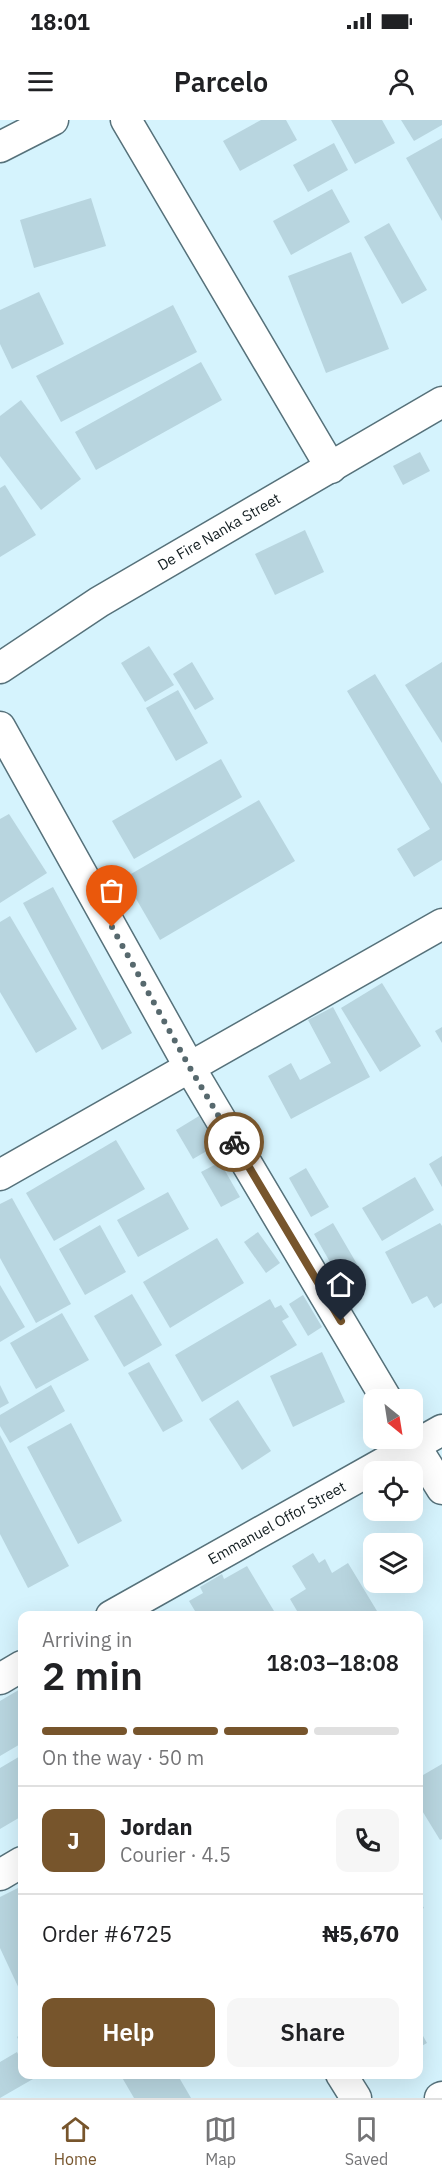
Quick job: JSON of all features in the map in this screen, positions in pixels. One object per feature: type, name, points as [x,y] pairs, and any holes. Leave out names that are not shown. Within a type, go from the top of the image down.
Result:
[{"type":"street","points":[[0,147],[53,120]]},
{"type":"street","points":[[126,120],[331,468]]},
{"type":"street","name":"De Fire Nanka Street","points":[[0,668],[99,602],[442,402]]},
{"type":"street","points":[[0,727],[190,1068],[380,1389]]},
{"type":"street","points":[[0,1175],[442,924]]},
{"type":"street","name":"Emmanuel Offor Street","points":[[423,1438],[442,1430]]},
{"type":"street","name":"Emmanuel Offor Street","points":[[120,1611],[401,1449]]},
{"type":"street","points":[[417,1449],[442,1489]]},
{"type":"street","points":[[0,1679],[18,1668]]},
{"type":"street","points":[[0,1875],[18,1864]]},
{"type":"street","points":[[344,2079],[356,2098]]},
{"type":"building","points":[[261,120],[286,120],[297,140],[240,171],[223,141]]},
{"type":"building","points":[[331,120],[382,120],[395,143],[355,164]]},
{"type":"building","points":[[401,120],[442,120],[442,125],[414,141]]},
{"type":"building","points":[[442,138],[442,221],[406,158]]},
{"type":"building","points":[[334,143],[348,170],[308,192],[293,165]]},
{"type":"building","points":[[332,189],[350,222],[291,255],[273,221]]},
{"type":"building","points":[[91,198],[106,246],[34,268],[20,220]]},
{"type":"building","points":[[389,223],[427,290],[402,304],[364,237]]},
{"type":"building","points":[[351,252],[389,349],[326,373],[288,276]]},
{"type":"building","points":[[39,292],[64,344],[12,369],[0,344],[0,310]]},
{"type":"building","points":[[173,305],[197,352],[61,422],[36,376]]},
{"type":"building","points":[[201,362],[222,400],[96,470],[75,432]]},
{"type":"building","points":[[21,400],[81,479],[41,510],[0,456],[0,416]]},
{"type":"building","points":[[420,452],[430,471],[403,485],[393,466]]},
{"type":"building","points":[[5,485],[36,535],[0,557],[0,488]]},
{"type":"building","points":[[305,530],[324,572],[275,595],[255,554]]},
{"type":"building","points":[[149,646],[174,685],[145,702],[121,663]]},
{"type":"building","points":[[192,662],[214,699],[195,710],[173,674]]},
{"type":"building","points":[[442,662],[442,743],[405,685]]},
{"type":"building","points":[[375,674],[442,784],[442,860],[414,877],[397,849],[430,829],[347,691]]},
{"type":"building","points":[[178,690],[208,743],[176,761],[146,708]]},
{"type":"building","points":[[221,759],[242,797],[134,859],[112,821]]},
{"type":"building","points":[[259,800],[295,861],[160,940],[124,878]]},
{"type":"building","points":[[9,814],[47,873],[0,903],[0,819]]},
{"type":"building","points":[[53,887],[132,1033],[102,1050],[23,903]]},
{"type":"building","points":[[10,916],[77,1029],[36,1053],[0,992],[0,922]]},
{"type":"building","points":[[382,983],[421,1046],[380,1072],[341,1008]]},
{"type":"building","points":[[333,1007],[370,1077],[291,1119],[268,1076],[291,1063],[300,1080],[331,1063],[308,1020]]},
{"type":"building","points":[[442,1027],[442,1043],[435,1031]]},
{"type":"building","points":[[199,1116],[217,1145],[193,1159],[176,1130]]},
{"type":"building","points":[[116,1140],[145,1189],[54,1241],[26,1193]]},
{"type":"building","points":[[442,1156],[442,1187],[429,1164]]},
{"type":"building","points":[[220,1162],[240,1197],[221,1207],[201,1172]]},
{"type":"building","points":[[306,1168],[329,1207],[311,1217],[289,1178]]},
{"type":"building","points":[[415,1177],[434,1210],[382,1241],[362,1208]]},
{"type":"building","points":[[168,1192],[189,1229],[138,1257],[117,1220]]},
{"type":"building","points":[[12,1198],[71,1304],[36,1323],[0,1258],[0,1204]]},
{"type":"building","points":[[333,1223],[361,1271],[342,1283],[314,1234]]},
{"type":"building","points":[[440,1223],[442,1226],[442,1303],[434,1308],[427,1296],[412,1304],[385,1252]]},
{"type":"building","points":[[100,1225],[126,1272],[85,1295],[59,1249]]},
{"type":"building","points":[[258,1232],[280,1263],[266,1273],[244,1242]]},
{"type":"building","points":[[217,1238],[244,1283],[170,1328],[143,1282]]},
{"type":"building","points":[[0,1285],[25,1327],[0,1342]]},
{"type":"building","points":[[132,1294],[162,1345],[124,1367],[94,1316]]},
{"type":"building","points":[[303,1295],[322,1327],[308,1336],[289,1304]]},
{"type":"building","points":[[270,1299],[275,1308],[281,1305],[289,1317],[282,1321],[297,1345],[202,1402],[175,1355]]},
{"type":"building","points":[[62,1313],[89,1360],[36,1389],[10,1343]]},
{"type":"building","points":[[322,1352],[345,1402],[293,1427],[270,1376]]},
{"type":"building","points":[[149,1362],[183,1421],[163,1432],[128,1373]]},
{"type":"building","points":[[0,1385],[9,1403],[0,1408]]},
{"type":"building","points":[[51,1385],[65,1411],[10,1443],[0,1426],[0,1415]]},
{"type":"building","points":[[238,1400],[271,1451],[242,1470],[209,1419]]},
{"type":"building","points":[[71,1423],[122,1521],[78,1544],[27,1447]]},
{"type":"building","points":[[0,1435],[69,1566],[28,1588],[0,1534]]},
{"type":"building","points":[[313,1553],[319,1563],[325,1559],[332,1573],[348,1563],[363,1588],[363,1593],[366,1593],[377,1611],[297,1611],[290,1599],[306,1589],[292,1566]]},
{"type":"building","points":[[247,1566],[274,1611],[195,1611],[189,1601],[203,1593],[200,1587],[222,1574],[224,1579]]},
{"type":"building","points":[[18,1690],[18,1745],[0,1756],[0,1701]]},
{"type":"building","points":[[18,1757],[18,1818],[0,1829],[0,1768]]},
{"type":"building","points":[[442,1764],[442,1839],[440,1840],[423,1812],[423,1775]]},
{"type":"building","points":[[18,1888],[18,1986],[0,1948],[0,1897]]},
{"type":"building","points":[[17,2052],[18,2079],[33,2079],[0,2098],[0,2062]]},
{"type":"building","points":[[123,2079],[180,2079],[191,2098],[134,2098]]},
{"type":"way so far","points":[[112,927],[234,1142]]},
{"type":"route","points":[[234,1142],[341,1321]]}]
